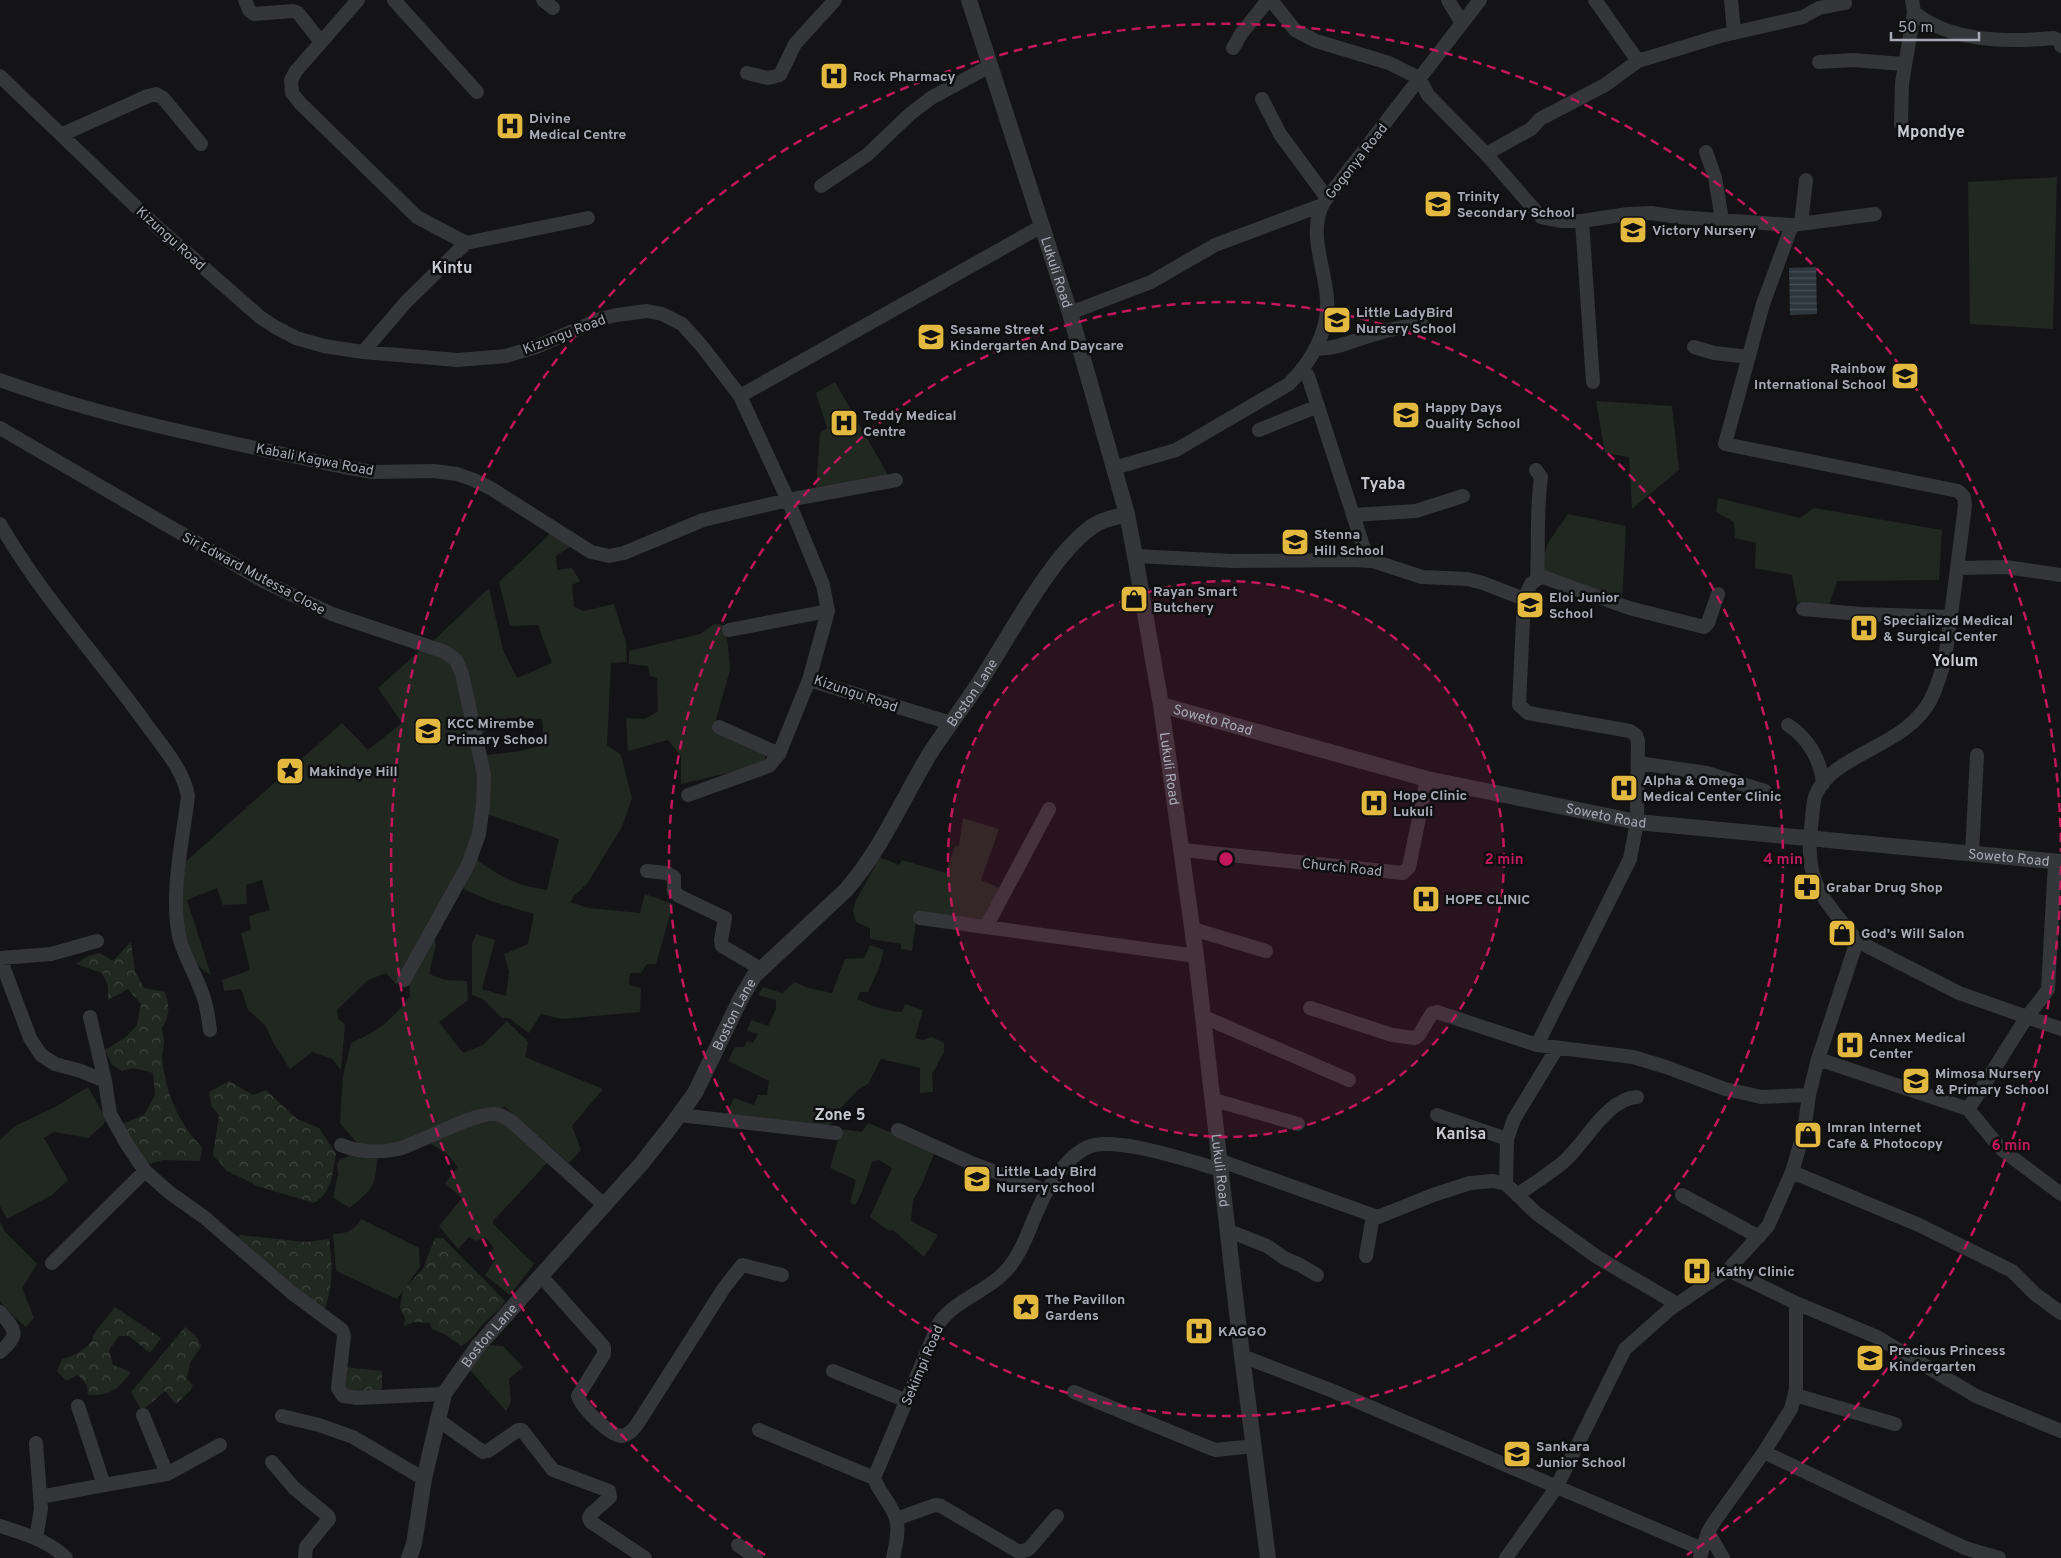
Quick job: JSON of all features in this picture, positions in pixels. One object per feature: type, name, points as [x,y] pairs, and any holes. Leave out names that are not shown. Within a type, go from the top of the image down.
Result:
[{"type":"street","points":[[245,0],[249,10],[254,14],[293,11],[298,13],[322,42]]},
{"type":"street","points":[[358,0],[290,80],[292,93],[417,217],[466,243]]},
{"type":"street","points":[[394,0],[477,92]]},
{"type":"street","points":[[747,73],[768,78],[780,75],[795,44],[835,0]]},
{"type":"street","name":"Lukuli Road","points":[[969,0],[1070,313],[1127,514],[1136,556],[1161,705],[1193,929],[1242,1356],[1268,1558]]},
{"type":"street","points":[[1233,48],[1241,34],[1270,0],[1295,30],[1309,38],[1389,63],[1419,78],[1428,95],[1486,154],[1541,217],[1562,221],[1582,221],[1628,214],[1651,213],[1722,220],[1797,224],[1875,214]]},
{"type":"street","points":[[1448,0],[1462,24]]},
{"type":"street","name":"Gogonya Road","points":[[1114,468],[1176,450],[1289,384],[1303,370],[1315,349],[1326,312],[1327,299],[1318,249],[1316,220],[1324,202],[1480,0]]},
{"type":"street","points":[[1595,0],[1638,61]]},
{"type":"street","points":[[1730,0],[1734,33]]},
{"type":"street","points":[[1486,154],[1531,129],[1540,119],[1605,85],[1638,61],[1734,33],[1803,17],[1820,8],[1845,3]]},
{"type":"street","points":[[1913,6],[1923,19],[1960,34],[2014,41],[2054,38],[2060,41],[2061,46]]},
{"type":"street","points":[[1901,124],[1904,64],[1913,6]]},
{"type":"street","points":[[1819,62],[1853,60],[1904,64]]},
{"type":"street","points":[[821,186],[867,155],[910,114],[931,98],[990,66]]},
{"type":"street","name":"Kizungu Road","points":[[0,76],[63,134],[155,225],[267,322],[296,338],[324,346],[363,352],[457,360],[506,356],[536,346],[603,318],[647,311],[662,314],[682,324],[701,345],[740,396],[788,500],[823,585],[828,611],[809,680],[951,723]]},
{"type":"street","points":[[63,134],[156,94],[163,98],[201,144]]},
{"type":"street","points":[[1070,313],[1151,282],[1215,245],[1324,202],[1280,134],[1262,99]]},
{"type":"street","points":[[1706,152],[1715,177],[1722,220]]},
{"type":"street","points":[[1806,180],[1797,224],[1763,304],[1725,444],[1958,491],[1964,497],[1965,506],[1944,664],[1930,700],[1912,723],[1832,773],[1816,794],[1810,839],[1809,857],[1811,872],[1819,891],[1857,941],[1959,993],[2061,1029]]},
{"type":"street","points":[[363,352],[416,291],[466,243],[588,218]]},
{"type":"street","points":[[1582,221],[1593,382]]},
{"type":"street","points":[[740,396],[1042,226]]},
{"type":"street","points":[[1315,349],[1331,349],[1376,334],[1422,324]]},
{"type":"street","points":[[1694,347],[1714,353],[1749,357]]},
{"type":"street","points":[[1303,370],[1308,376],[1368,561]]},
{"type":"street","name":"Kabali Kagwa Road","points":[[0,380],[72,403],[140,421],[344,467],[373,472],[428,471],[457,474],[492,489],[590,552],[598,555],[609,556],[624,553],[703,520],[788,500],[896,480]]},
{"type":"street","points":[[1259,430],[1318,406]]},
{"type":"street","name":"Sir Edward Mutessa Close","points":[[0,428],[240,568],[292,596],[332,614],[445,652],[456,660],[462,674],[484,775],[483,806],[479,834],[468,864],[404,980]]},
{"type":"street","points":[[1536,470],[1541,477],[1538,497],[1539,541],[1537,578]]},
{"type":"street","points":[[1353,515],[1416,511],[1463,496]]},
{"type":"street","name":"Boston Lane","points":[[409,1558],[414,1544],[424,1479],[444,1394],[478,1346],[642,1163],[680,1115],[708,1069],[748,985],[761,969],[859,876],[930,754],[986,674],[1058,561],[1078,539],[1098,523],[1127,514]]},
{"type":"street","points":[[0,524],[32,576],[128,700],[176,766],[186,786],[188,796],[179,869],[176,908],[177,924],[185,954],[203,996],[210,1030]]},
{"type":"street","points":[[1136,556],[1233,562],[1368,561],[1422,577],[1468,579],[1524,599]]},
{"type":"street","points":[[1957,568],[2006,567],[2061,575]]},
{"type":"street","points":[[1538,1045],[1630,859],[1637,822],[1638,741],[1636,735],[1630,732],[1528,713],[1519,705],[1524,599],[1531,584],[1537,578],[1543,577],[1630,608],[1704,626],[1708,623],[1718,594]]},
{"type":"street","points":[[1802,609],[1862,614],[1951,617]]},
{"type":"street","points":[[730,630],[828,611]]},
{"type":"street","points":[[688,795],[765,769],[779,754],[809,680]]},
{"type":"street","name":"Soweto Road","points":[[1161,705],[1427,778],[1637,822],[2058,862]]},
{"type":"street","points":[[1788,725],[1801,733],[1816,756],[1822,769],[1823,784]]},
{"type":"street","points":[[719,727],[779,754]]},
{"type":"street","points":[[1972,854],[1977,755]]},
{"type":"street","points":[[1638,762],[1707,773],[1765,791]]},
{"type":"street","name":"Church Road","points":[[1182,850],[1403,873],[1409,867],[1427,778]]},
{"type":"street","points":[[986,927],[1050,809]]},
{"type":"street","points":[[1968,1109],[2048,989],[2058,862]]},
{"type":"street","points":[[647,871],[667,873],[674,877],[674,891],[679,896],[725,918],[721,940],[722,946],[761,969]]},
{"type":"street","points":[[920,918],[1196,956]]},
{"type":"street","points":[[1193,929],[1266,951]]},
{"type":"street","points":[[97,941],[51,954],[0,958],[30,1038],[41,1055],[65,1068],[81,1071],[104,1081]]},
{"type":"street","points":[[1506,1558],[1556,1488],[1625,1349],[1643,1331],[1677,1304],[1728,1270],[1770,1223],[1792,1172],[1804,1131],[1818,1059],[1857,941]]},
{"type":"street","points":[[1310,1008],[1392,1034],[1415,1038],[1419,1035],[1432,1013],[1436,1012],[1538,1045],[1633,1057],[1725,1089],[1761,1096],[1810,1095]]},
{"type":"street","points":[[90,1017],[110,1114],[144,1171],[170,1193],[204,1217],[299,1299],[342,1330],[344,1336],[338,1388],[343,1396],[357,1398],[444,1394]]},
{"type":"street","points":[[1204,1017],[1349,1080]]},
{"type":"street","points":[[1506,1184],[1507,1139],[1514,1119],[1558,1048]]},
{"type":"street","points":[[1818,1059],[1968,1109],[2001,1149],[2061,1194]]},
{"type":"street","points":[[1517,1195],[1561,1164],[1578,1149],[1590,1130],[1617,1104],[1627,1098],[1637,1097]]},
{"type":"street","points":[[1214,1100],[1298,1124]]},
{"type":"street","points":[[341,1145],[364,1152],[398,1148],[480,1117],[497,1114],[511,1121],[604,1205]]},
{"type":"street","points":[[680,1115],[836,1133]]},
{"type":"street","points":[[1437,1115],[1507,1139]]},
{"type":"street","points":[[898,1130],[970,1162],[1047,1191]]},
{"type":"street","name":"Sekimpi Road","points":[[874,1478],[939,1323],[946,1313],[998,1278],[1009,1268],[1018,1255],[1047,1191],[1074,1156],[1097,1144],[1134,1147],[1221,1165],[1373,1216]]},
{"type":"street","points":[[52,1263],[144,1171]]},
{"type":"street","points":[[1792,1172],[1919,1225],[1996,1263],[2012,1272],[2035,1294],[2061,1313]]},
{"type":"street","points":[[1366,1256],[1373,1216],[1378,1216],[1470,1183],[1493,1182],[1506,1184],[1536,1213],[1597,1257],[1677,1304]]},
{"type":"street","points":[[1682,1195],[1759,1237]]},
{"type":"street","points":[[1229,1231],[1266,1246],[1284,1258],[1300,1264],[1317,1275]]},
{"type":"street","points":[[541,1276],[604,1348],[604,1354],[578,1396],[586,1410],[614,1433],[621,1436],[627,1434],[638,1424],[724,1288],[742,1265],[782,1275]]},
{"type":"street","points":[[1728,1270],[1796,1303],[1892,1345],[1976,1396],[2061,1431]]},
{"type":"street","points":[[1242,1356],[1301,1378],[1556,1488],[1701,1554],[1708,1532],[1792,1409],[1795,1395],[1796,1303]]},
{"type":"street","points":[[0,1312],[14,1329],[15,1335],[12,1342],[0,1352]]},
{"type":"street","points":[[833,1371],[907,1401]]},
{"type":"street","points":[[1074,1392],[1216,1450],[1254,1446]]},
{"type":"street","points":[[1795,1395],[1895,1424]]},
{"type":"street","points":[[78,1406],[104,1485]]},
{"type":"street","points":[[144,1415],[168,1474]]},
{"type":"street","points":[[282,1416],[319,1425],[353,1437],[424,1479]]},
{"type":"street","points":[[437,1419],[483,1452],[488,1451],[518,1430],[522,1430],[553,1470],[609,1491],[610,1497],[591,1514],[589,1518],[591,1522],[645,1558]]},
{"type":"street","points":[[759,1430],[874,1478],[896,1519],[896,1544],[893,1558]]},
{"type":"street","points":[[36,1443],[40,1497],[40,1520],[36,1538]]},
{"type":"street","points":[[40,1497],[168,1474],[220,1445]]},
{"type":"street","points":[[1764,1452],[1973,1551],[1999,1558]]},
{"type":"street","points":[[272,1462],[294,1488],[328,1516],[329,1519],[306,1547],[304,1558]]},
{"type":"street","points":[[896,1519],[935,1505],[941,1506],[1019,1552],[1028,1549],[1057,1516]]},
{"type":"street","points":[[0,1526],[36,1538],[58,1550],[66,1558]]},
{"type":"street","points":[[1708,1532],[1722,1558]]},
{"type":"street","points":[[732,1558],[740,1546],[756,1558]]},
{"type":"green space","points":[[2057,177],[2053,329],[1970,324],[1968,182]]},
{"type":"green space","points":[[835,382],[888,475],[816,489],[820,433],[827,428],[816,393]]},
{"type":"green space","points":[[1596,401],[1672,406],[1679,470],[1632,509],[1629,457],[1605,453]]},
{"type":"green space","points":[[1718,498],[1800,518],[1814,508],[1942,530],[1939,580],[1837,581],[1828,608],[1797,602],[1792,575],[1755,568],[1756,543],[1735,538],[1734,522],[1716,512]]},
{"type":"green space","points":[[1568,514],[1626,526],[1622,602],[1539,573],[1548,543]]},
{"type":"green space","points":[[552,532],[571,546],[556,556],[557,570],[572,568],[580,581],[572,585],[574,607],[584,611],[614,604],[626,642],[627,662],[611,663],[607,745],[621,755],[632,798],[622,827],[588,882],[570,902],[588,908],[640,913],[645,894],[673,904],[656,964],[647,964],[641,973],[630,973],[629,985],[641,988],[640,1012],[562,1019],[541,1014],[529,1033],[509,1018],[502,1018],[483,999],[472,995],[472,944],[476,934],[495,940],[482,989],[506,996],[509,972],[504,954],[528,944],[534,914],[491,901],[463,889],[477,860],[510,880],[547,890],[559,839],[487,814],[487,755],[520,751],[544,745],[542,719],[507,718],[480,735],[466,674],[432,642],[489,588],[503,650],[517,678],[552,663],[538,625],[510,626],[499,582]]},
{"type":"green space","points":[[714,624],[724,625],[730,670],[713,730],[766,756],[762,765],[681,784],[681,756],[668,740],[628,751],[626,718],[645,719],[658,711],[657,678],[650,676],[648,666],[629,664],[629,651],[700,634]]},
{"type":"green space","points":[[424,647],[452,663],[477,759],[477,834],[397,985],[386,973],[368,980],[337,1010],[338,1018],[345,1025],[341,1070],[332,1059],[312,1052],[290,1069],[274,1044],[265,1025],[248,1010],[242,991],[240,989],[224,991],[222,980],[250,970],[241,933],[251,930],[249,916],[270,910],[262,880],[246,885],[247,904],[223,905],[217,888],[187,900],[211,975],[199,966],[190,954],[185,940],[182,925],[184,863],[342,723],[368,750],[402,723],[378,688]]},
{"type":"green space","points":[[963,818],[999,829],[981,880],[999,888],[980,924],[916,921],[912,951],[901,949],[901,944],[870,939],[870,928],[856,922],[853,911],[855,902],[880,857],[899,865],[902,860],[946,873],[955,846],[959,846]]},
{"type":"green space","points":[[434,937],[436,945],[429,974],[445,980],[467,981],[468,1000],[439,1022],[463,1053],[483,1045],[507,1021],[528,1042],[525,1057],[603,1089],[572,1126],[581,1150],[569,1163],[505,1107],[465,1114],[397,1145],[371,1147],[357,1143],[340,1123],[343,1076],[351,1043],[370,1034],[384,1024],[410,996],[409,983]]},
{"type":"green space","points":[[131,942],[135,971],[144,988],[165,992],[168,1010],[167,1019],[162,1027],[164,1042],[162,1057],[166,1082],[174,1106],[186,1128],[202,1147],[200,1161],[163,1160],[146,1165],[117,1126],[144,1115],[155,1095],[153,1073],[134,1068],[122,1071],[112,1065],[105,1050],[126,1037],[137,1025],[141,1004],[128,989],[108,1000],[108,986],[102,973],[76,964],[88,956],[100,953],[113,961]]},
{"type":"green space","points":[[870,945],[884,950],[879,968],[868,992],[860,992],[857,999],[890,1011],[902,1012],[905,1004],[923,1010],[915,1038],[923,1040],[932,1037],[944,1043],[944,1052],[932,1074],[933,1092],[920,1093],[920,1068],[881,1059],[868,1084],[858,1090],[838,1111],[830,1126],[726,1115],[734,1098],[754,1105],[758,1095],[767,1095],[769,1081],[728,1061],[735,1047],[744,1047],[747,1041],[753,1043],[758,1034],[747,1031],[751,1020],[768,1026],[776,1009],[776,1000],[758,995],[763,987],[782,993],[795,982],[808,988],[832,993],[845,959],[864,958]]},
{"type":"green space","points":[[229,1081],[253,1095],[266,1090],[297,1119],[319,1128],[336,1154],[331,1182],[325,1193],[314,1203],[257,1186],[227,1171],[213,1155],[219,1115],[211,1106],[209,1092]]},
{"type":"green space","points":[[88,1087],[106,1119],[103,1125],[88,1138],[54,1132],[44,1138],[68,1180],[52,1195],[7,1219],[0,1206],[0,1140],[15,1126],[55,1107]]},
{"type":"green space","points":[[484,1119],[503,1121],[548,1162],[493,1221],[493,1224],[534,1264],[510,1295],[485,1275],[495,1260],[490,1254],[494,1248],[485,1237],[476,1241],[469,1237],[458,1249],[439,1226],[462,1198],[445,1183],[458,1167],[446,1153],[428,1142]]},
{"type":"green space","points":[[868,1123],[935,1151],[922,1184],[913,1200],[911,1221],[938,1235],[924,1257],[893,1230],[889,1231],[870,1217],[892,1168],[879,1160],[872,1162],[861,1194],[855,1205],[850,1203],[856,1180],[830,1168],[841,1129],[862,1132]]},
{"type":"green space","points":[[350,1156],[377,1159],[374,1182],[371,1188],[349,1208],[333,1197],[338,1175],[337,1164],[340,1159]]},
{"type":"green space","points":[[361,1219],[419,1248],[420,1267],[397,1299],[336,1271],[333,1234],[349,1231]]},
{"type":"green space","points":[[0,1221],[5,1232],[37,1264],[22,1288],[34,1318],[26,1327],[0,1301]]},
{"type":"green space","points":[[240,1235],[306,1242],[329,1239],[332,1274],[325,1309],[315,1307],[236,1240]]},
{"type":"green space","points":[[435,1238],[443,1238],[505,1301],[498,1311],[461,1346],[444,1334],[432,1329],[430,1323],[414,1322],[404,1326],[405,1318],[400,1307],[403,1290],[423,1269]]},
{"type":"green space","points":[[115,1307],[161,1338],[150,1353],[129,1336],[119,1336],[109,1350],[113,1365],[131,1372],[118,1387],[108,1393],[88,1395],[87,1385],[78,1375],[66,1381],[57,1371],[62,1359],[79,1352],[93,1340],[93,1335]]},
{"type":"green space","points":[[185,1327],[197,1337],[201,1346],[190,1363],[187,1379],[193,1385],[189,1392],[176,1404],[165,1391],[142,1411],[131,1392]]},
{"type":"green space","points":[[487,1345],[503,1346],[523,1367],[509,1379],[511,1402],[506,1411],[470,1370]]},
{"type":"green space","points":[[343,1367],[382,1371],[382,1387],[380,1391],[335,1395],[331,1391],[333,1372]]},
{"type":"shaded area","points":[[1816,267],[1817,314],[1790,315],[1789,268]]},
{"type":"place","name":"Rock Pharmacy","points":[[834,76]]},
{"type":"place","name":"Divine Medical Centre","points":[[510,126]]},
{"type":"place","name":"Trinity Secondary School","points":[[1438,204]]},
{"type":"place","name":"Victory Nursery","points":[[1633,230]]},
{"type":"place","name":"Little LadyBird Nursery School","points":[[1337,320]]},
{"type":"place","name":"Sesame Street Kindergarten And Daycare","points":[[931,337]]},
{"type":"place","name":"Rainbow International School","points":[[1905,376]]},
{"type":"place","name":"Happy Days Quality School","points":[[1406,415]]},
{"type":"place","name":"Teddy Medical Centre","points":[[844,423]]},
{"type":"place","name":"Stenna Hill School","points":[[1295,542]]},
{"type":"place","name":"Rayan Smart Butchery","points":[[1134,599]]},
{"type":"place","name":"Eloi Junior School","points":[[1530,605]]},
{"type":"place","name":"Specialized Medical & Surgical Center","points":[[1864,628]]},
{"type":"place","name":"KCC Mirembe Primary School","points":[[428,731]]},
{"type":"place","name":"Makindye Hill","points":[[290,771]]},
{"type":"place","name":"Alpha & Omega Medical Center Clinic","points":[[1624,788]]},
{"type":"place","name":"Hope Clinic Lukuli","points":[[1374,803]]},
{"type":"place","name":"Grabar Drug Shop","points":[[1807,887]]},
{"type":"place","name":"HOPE CLINIC","points":[[1426,899]]},
{"type":"place","name":"God's Will Salon","points":[[1842,933]]},
{"type":"place","name":"Annex Medical Center","points":[[1850,1045]]},
{"type":"place","name":"Mimosa Nursery & Primary School","points":[[1916,1081]]},
{"type":"place","name":"Imran Internet Cafe & Photocopy","points":[[1808,1135]]},
{"type":"place","name":"Little Lady Bird Nursery school","points":[[977,1179]]},
{"type":"place","name":"Kathy Clinic","points":[[1697,1271]]},
{"type":"place","name":"The Pavillon Gardens","points":[[1026,1307]]},
{"type":"place","name":"KAGGO","points":[[1199,1331]]},
{"type":"place","name":"Precious Princess Kindergarten","points":[[1870,1358]]},
{"type":"place","name":"Sankara Junior School","points":[[1517,1454]]},
{"type":"district","name":"Mpondye","points":[[1931,131]]},
{"type":"district","name":"Kintu","points":[[452,267]]},
{"type":"district","name":"Tyaba","points":[[1383,483]]},
{"type":"district","name":"Yolum","points":[[1955,660]]},
{"type":"district","name":"Zone 5","points":[[840,1114]]},
{"type":"district","name":"Kanisa","points":[[1461,1133]]}]
